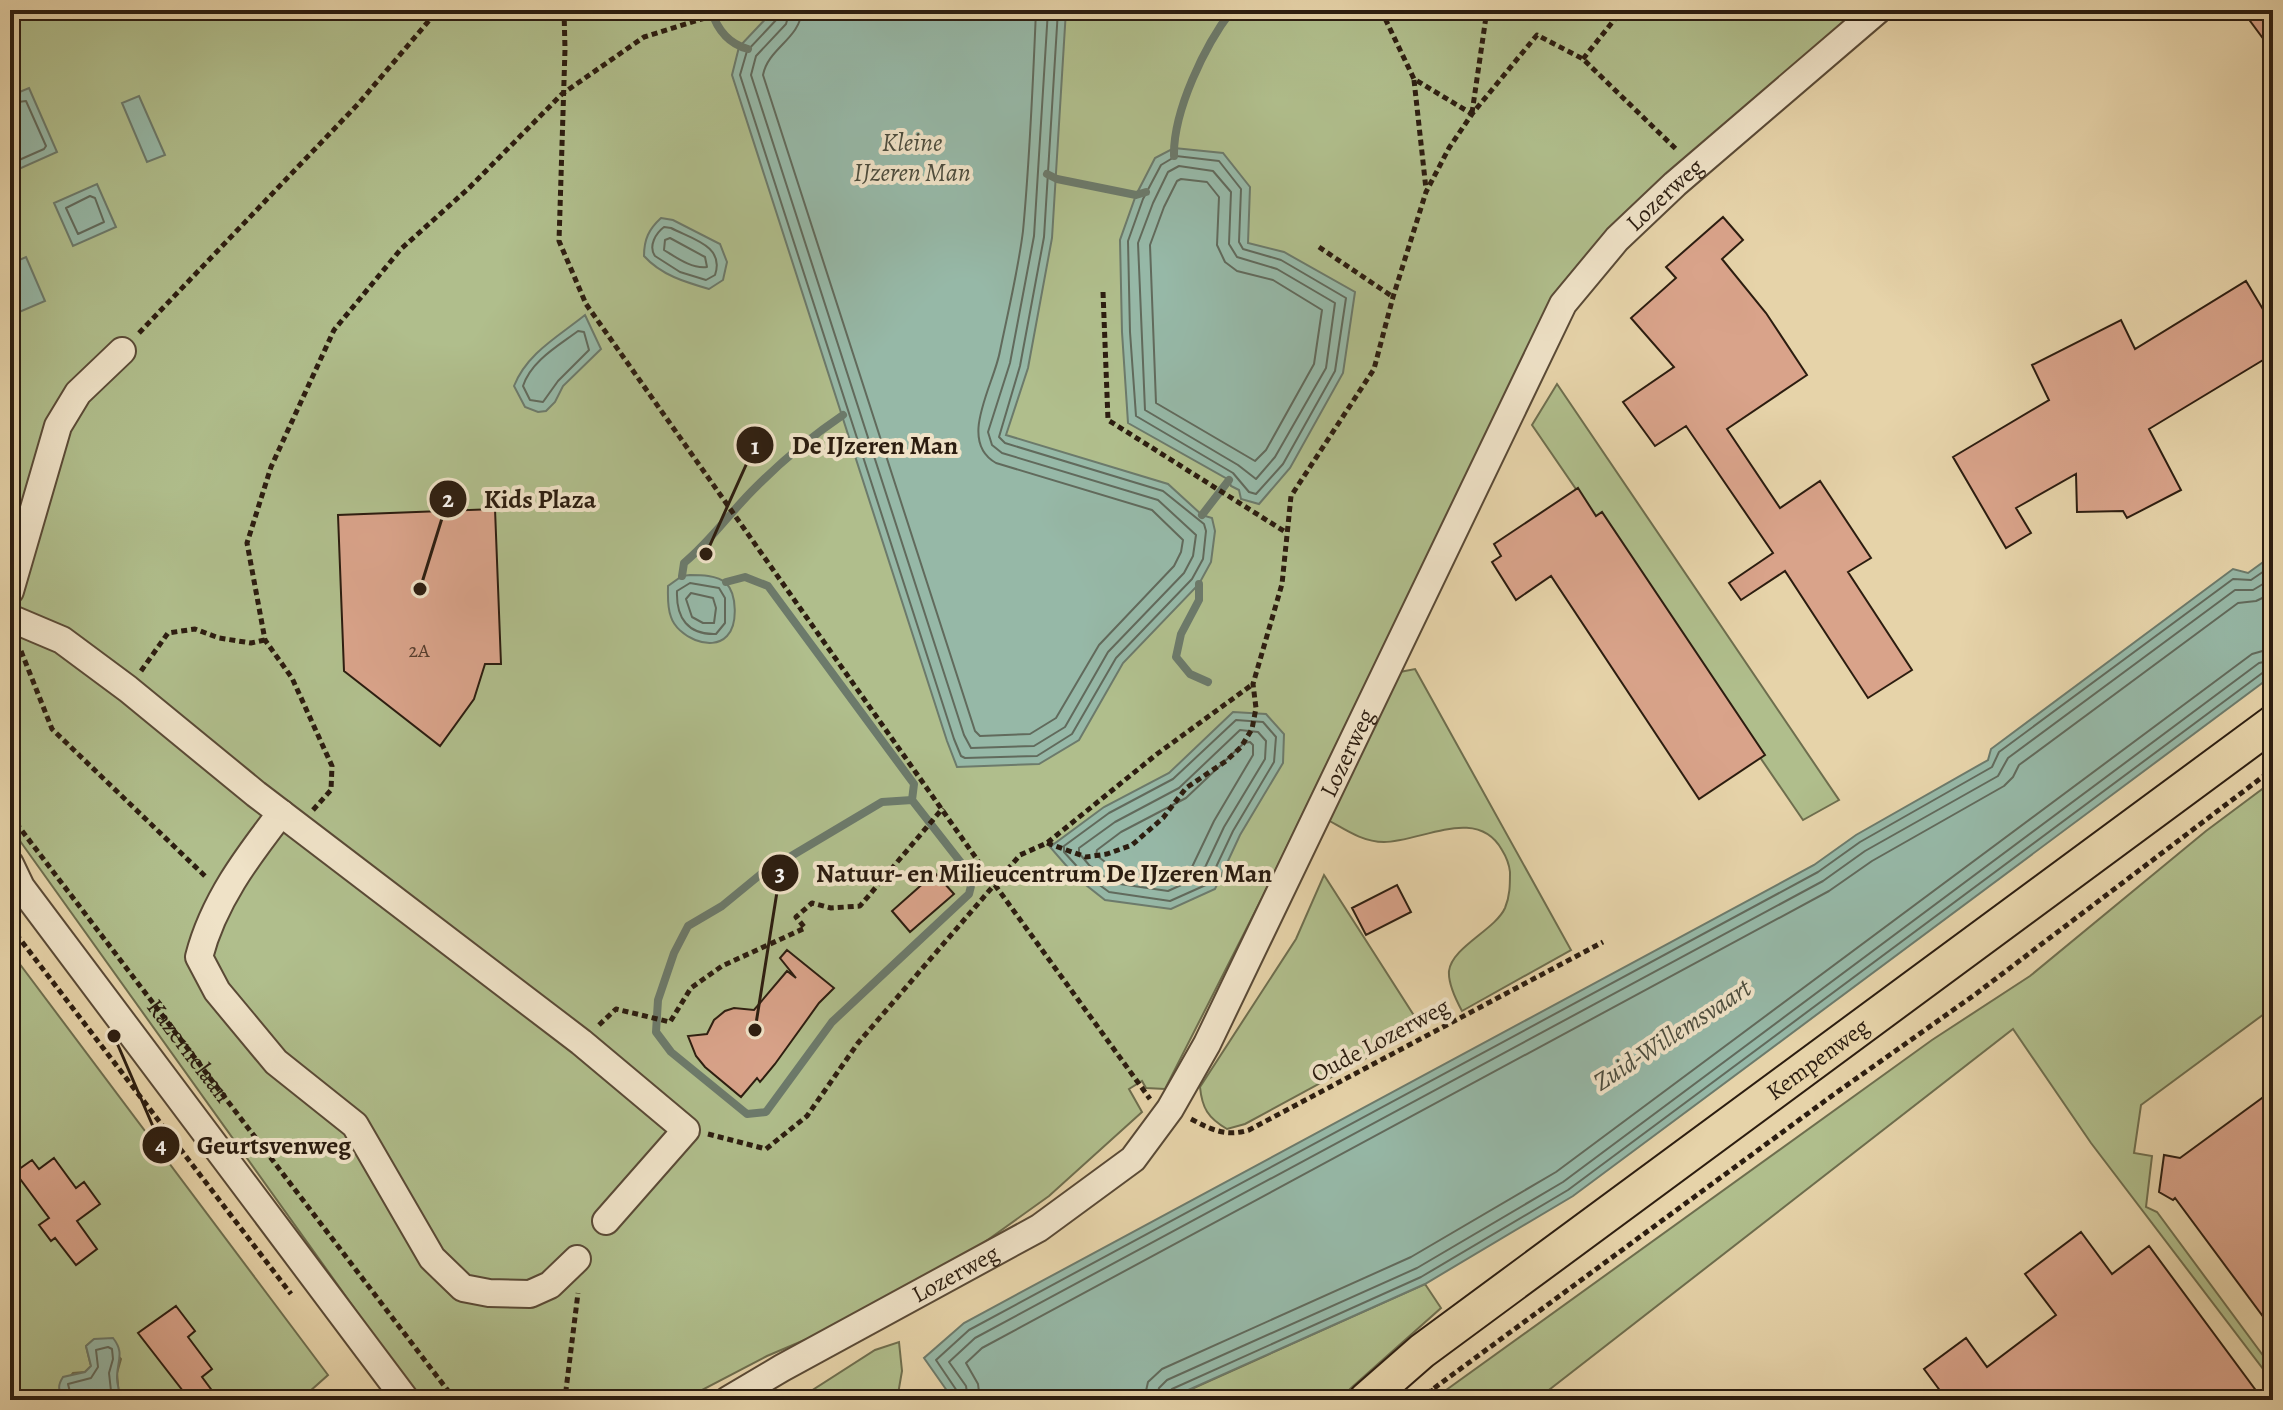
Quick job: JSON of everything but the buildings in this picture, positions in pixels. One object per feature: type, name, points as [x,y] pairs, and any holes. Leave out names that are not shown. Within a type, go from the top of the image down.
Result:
[{"type":"main road","name":"Kempenweg","points":[[1366,1400],[1422,1351],[2273,723]]},
{"type":"street","name":"Lozerweg","points":[[728,1400],[1039,1228],[1133,1159],[1170,1109],[1207,1044],[1563,304],[1617,239],[1878,10]]},
{"type":"street","points":[[10,591],[20,523],[58,426],[78,393],[122,351]]},
{"type":"street","points":[[13,630],[62,640],[128,689],[291,820],[581,1042],[686,1130],[606,1221]]},
{"type":"street","points":[[291,820],[248,856],[207,928],[199,957],[217,991],[276,1062],[355,1125],[432,1258],[463,1288],[489,1293],[530,1294],[550,1285],[577,1259]]},
{"type":"street","name":"Kazernelaan","points":[[14,877],[406,1400]]},
{"type":"path","points":[[122,351],[359,103],[438,10]]},
{"type":"path","name":"Oude Lozerweg","points":[[564,10],[559,241],[586,304],[1149,1099],[1216,1132],[1233,1135],[1249,1130],[1603,942]]},
{"type":"path","points":[[291,820],[331,790],[332,766],[292,678],[265,640],[247,543],[271,467],[334,330],[401,249],[469,188],[562,94],[644,37],[705,18],[720,10]]},
{"type":"path","points":[[1381,10],[1414,79],[1426,192]]},
{"type":"path","points":[[1472,114],[1487,10]]},
{"type":"path","points":[[1583,59],[1622,10]]},
{"type":"path","points":[[1047,843],[1086,857],[1132,845],[1163,818],[1186,788],[1241,747],[1252,729],[1256,697],[1253,684],[1282,584],[1291,496],[1374,369],[1426,192],[1449,148],[1472,114],[1537,35],[1583,59],[1695,168]]},
{"type":"path","points":[[1414,79],[1472,114]]},
{"type":"path","points":[[1319,247],[1393,297]]},
{"type":"path","points":[[1103,292],[1108,420],[1287,533]]},
{"type":"path","points":[[128,689],[168,633],[195,629],[219,638],[251,643],[265,640]]},
{"type":"path","points":[[13,630],[52,729],[225,895]]},
{"type":"path","points":[[686,1130],[766,1149],[807,1116],[858,1043],[1020,855],[1047,843],[1157,754],[1253,684]]},
{"type":"path","name":"Kempenweg","points":[[1418,1400],[1973,996],[2273,769]]},
{"type":"path","points":[[581,1042],[616,1009],[670,1022],[691,988],[722,966],[805,928],[796,917],[812,903],[831,908],[860,906],[943,808]]},
{"type":"path","name":"Kazernelaan","points":[[10,815],[455,1400]]},
{"type":"path","points":[[10,926],[296,1300]]},
{"type":"path","points":[[558,1400],[566,1390],[580,1281],[577,1259]]},
{"type":"path","points":[[1430,1389],[1437,1400]]},
{"type":"green space","points":[[10,10],[1874,10],[1605,262],[1457,494],[1262,898],[1165,1089],[1146,1088],[1142,1081],[1129,1089],[1142,1112],[1049,1196],[982,1244],[847,1322],[767,1356],[683,1400],[420,1400],[10,827]]},
{"type":"green space","points":[[1557,384],[1839,800],[1803,820],[1532,425]]},
{"type":"green space","points":[[1415,669],[1571,950],[1462,1011],[1451,986],[1449,971],[1465,946],[1492,924],[1505,908],[1510,872],[1502,850],[1491,837],[1478,830],[1448,829],[1384,842],[1362,838],[1328,820],[1400,672]]},
{"type":"green space","points":[[2273,781],[2273,1025],[2264,1014],[2141,1105],[2134,1153],[2152,1156],[2146,1207],[2157,1212],[2273,1369],[2273,1382],[2091,1143],[2013,1029],[1536,1400],[1446,1400],[1442,1393],[1932,1040],[2030,976],[2206,831]]},
{"type":"green space","points":[[1324,875],[1422,1028],[1245,1124],[1227,1129],[1207,1112],[1200,1087],[1296,939]]},
{"type":"green space","points":[[10,951],[328,1375],[300,1400],[113,1400],[119,1398],[117,1373],[121,1359],[103,1339],[93,1340],[86,1346],[91,1366],[85,1372],[73,1373],[59,1391],[67,1400],[13,1400],[10,1396]]},
{"type":"green space","points":[[1425,1284],[1441,1308],[1350,1389],[1342,1400],[1167,1400]]},
{"type":"green space","points":[[899,1342],[902,1371],[897,1400],[797,1400],[875,1350]]},
{"type":"water","name":"Kleine IJzeren Man","points":[[774,10],[1066,10],[1052,238],[1028,368],[1006,435],[1168,484],[1202,515],[1212,518],[1215,531],[1211,562],[1199,584],[1123,663],[1079,740],[1039,764],[957,767],[947,741],[732,75],[739,47]]},
{"type":"water","points":[[29,88],[57,152],[10,173],[10,96]]},
{"type":"water","points":[[139,96],[165,155],[147,162],[122,103]]},
{"type":"water","points":[[1174,148],[1223,153],[1250,187],[1248,243],[1284,252],[1355,292],[1343,373],[1290,468],[1259,504],[1241,499],[1239,490],[1231,486],[1229,480],[1128,423],[1120,240],[1136,195],[1155,158]]},
{"type":"water","points":[[97,184],[116,227],[73,246],[54,203]]},
{"type":"water","points":[[661,218],[673,220],[720,244],[727,262],[723,280],[709,289],[666,273],[644,256],[648,235]]},
{"type":"water","points":[[26,257],[45,301],[10,316],[10,264]]},
{"type":"water","points":[[585,315],[601,349],[563,386],[546,411],[538,412],[525,407],[514,386],[520,374],[535,355]]},
{"type":"water","name":"Zuid-Willemsvaart","points":[[2273,555],[2273,675],[1573,1196],[1425,1284],[1166,1400],[950,1400],[950,1395],[924,1358],[964,1323],[1814,865],[1856,835],[1988,760],[1991,749],[2233,569],[2248,573]]},
{"type":"water","points":[[682,576],[718,578],[730,588],[734,602],[733,625],[720,641],[695,640],[674,624],[668,605],[668,586]]},
{"type":"water","points":[[1233,712],[1266,714],[1284,734],[1283,763],[1240,835],[1215,889],[1171,909],[1105,900],[1077,878],[1050,847],[1104,807],[1169,773]]},
{"type":"water","points":[[113,1338],[120,1353],[117,1378],[119,1398],[67,1400],[60,1392],[60,1384],[63,1377],[85,1372],[91,1366],[86,1346],[94,1339]]},
{"type":"waterway","points":[[711,10],[725,35],[748,49]]},
{"type":"waterway","points":[[1174,156],[1179,119],[1192,79],[1211,41],[1232,10]]},
{"type":"waterway","points":[[1047,174],[1057,179],[1136,195],[1146,192]]},
{"type":"waterway","points":[[682,576],[684,563],[757,486],[798,449],[843,415]]},
{"type":"waterway","points":[[1202,515],[1229,480]]},
{"type":"waterway","points":[[726,582],[745,577],[768,586],[914,784],[912,800],[973,878],[969,894],[832,1022],[766,1112],[747,1114],[671,1052],[656,1032],[658,1000],[674,953],[688,926],[722,906],[761,874],[882,802],[912,800]]},
{"type":"waterway","points":[[1199,584],[1199,600],[1181,634],[1176,657],[1190,674],[1208,682]]},
{"type":"place","name":"De IJzeren Man","points":[[706,554]]},
{"type":"place","name":"Kids Plaza","points":[[420,589]]},
{"type":"place","name":"Natuur- en Milieucentrum De IJzeren Man","points":[[755,1030]]},
{"type":"place","name":"Geurtsvenweg","points":[[114,1036]]}]
